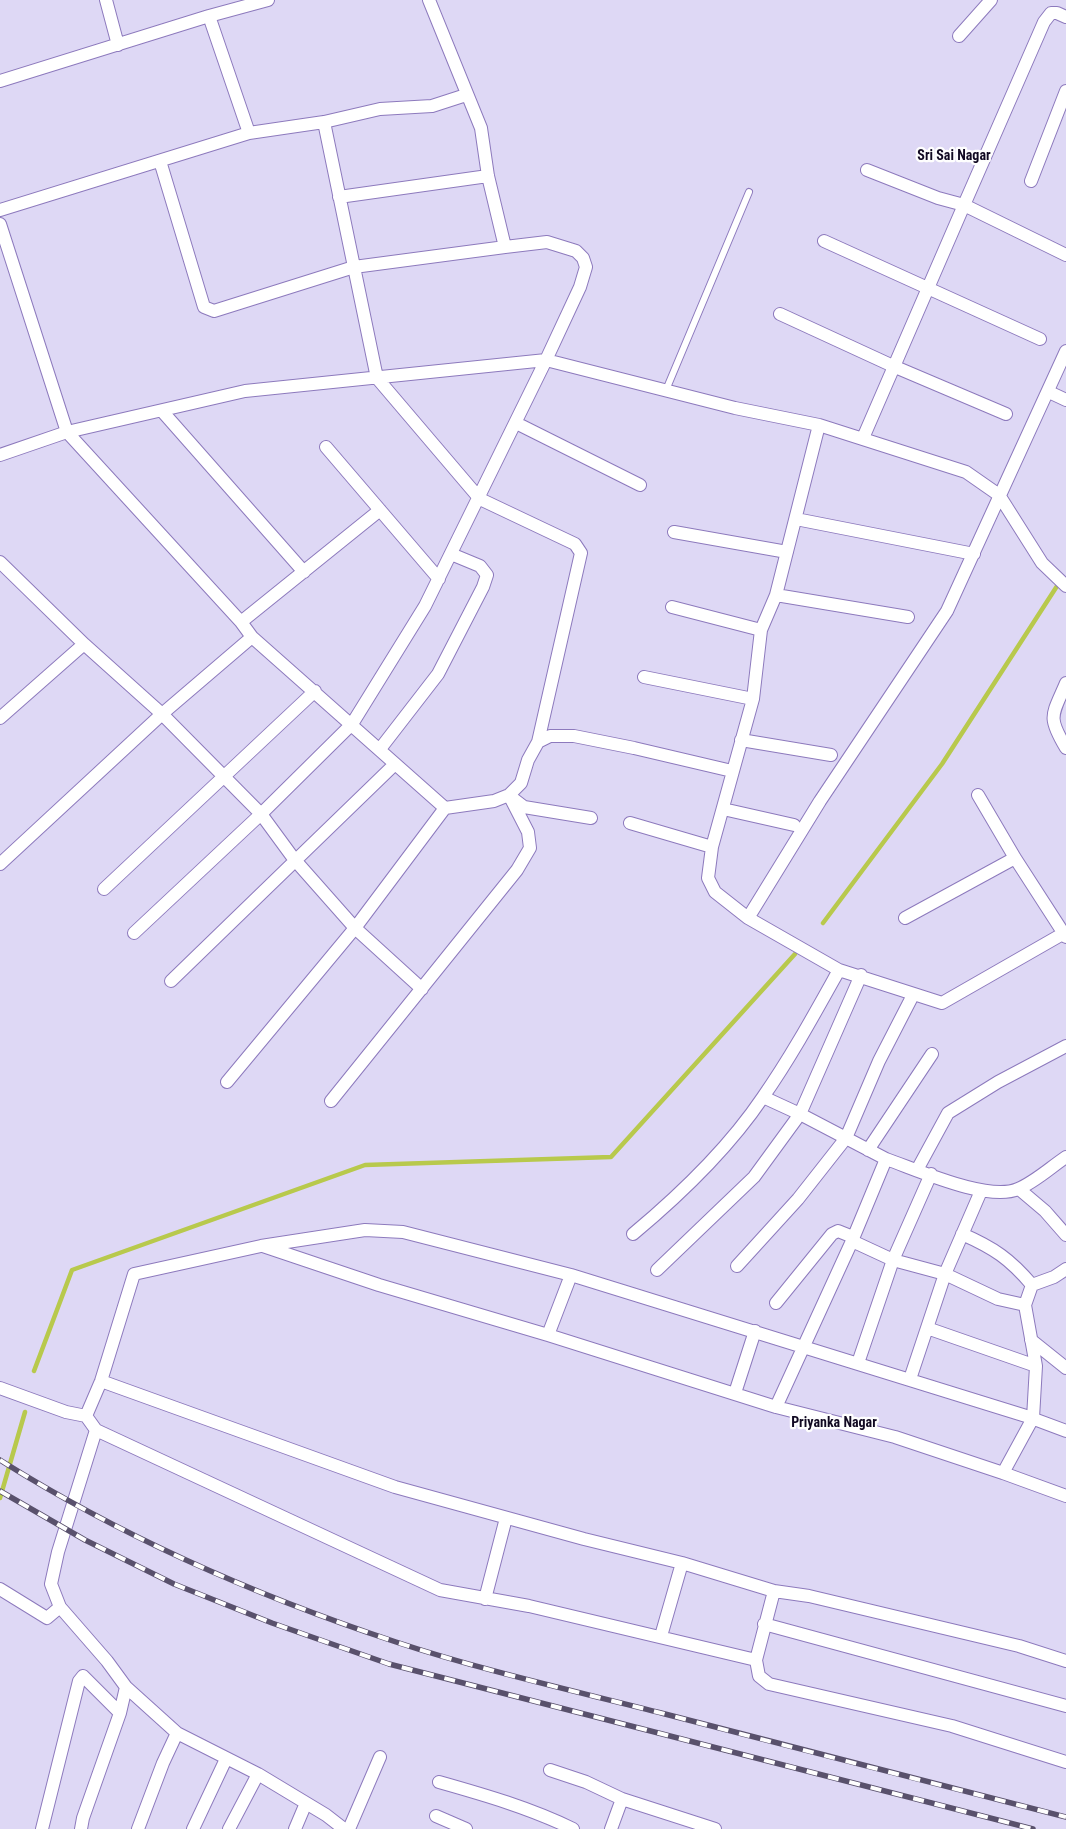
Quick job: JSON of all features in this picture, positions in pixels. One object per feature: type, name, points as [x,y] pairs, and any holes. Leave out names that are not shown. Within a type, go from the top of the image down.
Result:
[{"type":"street","points":[[106,0],[118,45]]},
{"type":"street","points":[[0,81],[268,0]]},
{"type":"street","points":[[429,0],[481,128],[488,176],[505,247]]},
{"type":"street","points":[[959,36],[991,0]]},
{"type":"street","points":[[863,438],[1044,22],[1051,14],[1058,13],[1066,18]]},
{"type":"street","points":[[210,16],[249,133]]},
{"type":"street","points":[[1031,181],[1066,91]]},
{"type":"street","points":[[0,210],[249,133],[324,122],[380,109],[432,106],[466,95]]},
{"type":"street","points":[[227,1082],[355,928],[445,808],[494,801],[509,796],[521,783],[528,760],[538,742],[582,553],[575,544],[480,499],[377,378],[324,122]]},
{"type":"street","points":[[134,933],[261,814],[352,724],[425,606],[452,554],[546,360],[580,287],[586,267],[583,258],[576,251],[547,242],[354,268],[214,311],[204,307],[160,161]]},
{"type":"street","points":[[867,170],[938,198],[964,205],[1066,255]]},
{"type":"street","points":[[339,196],[488,176]]},
{"type":"street","points":[[0,224],[67,432],[241,622],[252,637],[445,808]]},
{"type":"street","points":[[824,241],[1040,339]]},
{"type":"street","points":[[780,314],[893,366],[1006,414]]},
{"type":"street","points":[[748,918],[820,801],[947,611],[1066,352]]},
{"type":"street","points":[[0,455],[67,432],[245,391],[546,360],[819,425],[966,472],[999,495],[1042,563],[1066,586]]},
{"type":"street","points":[[1049,392],[1066,400]]},
{"type":"street","points":[[162,410],[304,572]]},
{"type":"street","points":[[516,423],[640,485]]},
{"type":"street","points":[[819,425],[776,595],[761,630],[753,699],[712,846],[708,878],[715,892],[748,918],[839,970],[861,975],[913,995],[942,1003],[1065,934],[1015,858],[978,795]]},
{"type":"street","points":[[326,447],[439,579]]},
{"type":"street","points":[[241,622],[380,510]]},
{"type":"street","points":[[796,519],[974,554]]},
{"type":"street","points":[[674,532],[787,552]]},
{"type":"street","points":[[380,749],[438,674],[483,587],[487,575],[480,566],[452,554]]},
{"type":"street","points":[[0,562],[84,644],[162,714],[223,775],[261,814],[294,859],[355,928],[422,989]]},
{"type":"street","points":[[776,595],[908,617]]},
{"type":"street","points":[[672,607],[761,630]]},
{"type":"street","points":[[0,864],[162,714],[252,637]]},
{"type":"street","points":[[0,718],[84,644]]},
{"type":"street","points":[[644,677],[753,699]]},
{"type":"street","points":[[1066,683],[1053,713],[1052,720],[1066,748]]},
{"type":"street","points":[[104,889],[314,691]]},
{"type":"street","points":[[538,742],[550,736],[574,736],[634,748],[732,772]]},
{"type":"street","points":[[741,740],[831,754]]},
{"type":"street","points":[[170,981],[294,859],[396,764]]},
{"type":"street","points":[[509,796],[524,807],[590,818]]},
{"type":"street","points":[[332,1101],[517,870],[530,848],[528,832],[509,796]]},
{"type":"street","points":[[723,809],[794,825]]},
{"type":"street","points":[[630,823],[712,846]]},
{"type":"street","points":[[906,918],[1015,858]]},
{"type":"street","points":[[633,1234],[676,1198],[726,1145],[764,1098],[839,970]]},
{"type":"street","points":[[657,1270],[754,1177],[800,1114],[861,975]]},
{"type":"street","points":[[737,1266],[798,1199],[846,1138],[913,995]]},
{"type":"street","points":[[917,1170],[948,1113],[998,1082],[1066,1046]]},
{"type":"street","points":[[868,1150],[932,1054]]},
{"type":"street","points":[[764,1098],[800,1114],[886,1160],[981,1191],[1006,1193],[1019,1189],[1066,1157]]},
{"type":"street","points":[[776,1408],[802,1347],[853,1239],[886,1160]]},
{"type":"street","points":[[858,1363],[893,1260],[931,1174]]},
{"type":"street","points":[[1019,1189],[1045,1211],[1066,1235]]},
{"type":"street","points":[[910,1379],[945,1274],[981,1191]]},
{"type":"street","points":[[86,1416],[101,1381],[134,1274],[261,1246],[365,1230],[403,1232],[571,1276],[910,1379],[1033,1418],[1066,1431]]},
{"type":"street","points":[[776,1303],[832,1234],[838,1231],[893,1260],[945,1274],[998,1299],[1025,1305]]},
{"type":"street","points":[[962,1234],[993,1247],[1014,1264],[1032,1285]]},
{"type":"street","points":[[261,1246],[379,1286],[548,1335],[735,1393],[776,1408],[895,1437],[1003,1472],[1066,1496]]},
{"type":"street","points":[[1032,1285],[1054,1277],[1066,1269]]},
{"type":"street","points":[[548,1335],[571,1276]]},
{"type":"street","points":[[1003,1472],[1033,1418],[1036,1366],[1025,1305],[1032,1285]]},
{"type":"street","points":[[927,1328],[1036,1366]]},
{"type":"street","points":[[735,1393],[755,1331]]},
{"type":"street","points":[[1031,1340],[1066,1368]]},
{"type":"street","points":[[101,1381],[396,1487],[506,1518],[682,1563],[774,1591],[809,1596],[990,1639],[1066,1661]]},
{"type":"street","points":[[0,1388],[66,1412],[86,1416],[96,1430],[440,1590],[661,1636],[756,1660]]},
{"type":"street","points":[[96,1430],[58,1552],[51,1584],[60,1607],[108,1661],[126,1687],[177,1733],[258,1774],[344,1829]]},
{"type":"street","points":[[485,1599],[506,1518]]},
{"type":"street","points":[[661,1636],[682,1563]]},
{"type":"street","points":[[0,1589],[47,1618],[60,1607]]},
{"type":"street","points":[[774,1591],[756,1660],[759,1676],[769,1684],[952,1726],[1066,1762]]},
{"type":"street","points":[[764,1624],[1066,1706]]},
{"type":"street","points":[[42,1829],[79,1681],[83,1676],[120,1713]]},
{"type":"street","points":[[82,1829],[83,1818],[120,1713],[126,1687]]},
{"type":"street","points":[[138,1829],[163,1762],[177,1733]]},
{"type":"street","points":[[349,1829],[380,1757]]},
{"type":"street","points":[[192,1829],[226,1759]]},
{"type":"street","points":[[550,1770],[586,1782],[622,1799],[715,1829]]},
{"type":"street","points":[[229,1829],[258,1774]]},
{"type":"street","points":[[439,1782],[508,1802],[573,1829]]},
{"type":"street","points":[[612,1829],[622,1799]]},
{"type":"street","points":[[295,1829],[306,1803]]},
{"type":"street","points":[[436,1816],[466,1829]]},
{"type":"lane","points":[[666,390],[749,192]]},
{"type":"waterway","points":[[823,923],[942,764],[1059,583]]},
{"type":"waterway","points":[[34,1371],[72,1270],[365,1165],[611,1157],[795,954]]},
{"type":"waterway","points":[[0,1498],[25,1412]]},
{"type":"railway","points":[[0,1460],[95,1515],[192,1563],[293,1605],[396,1642],[496,1671],[1066,1817]]},
{"type":"railway","points":[[0,1491],[85,1540],[174,1584],[272,1623],[389,1664],[1033,1829]]},
{"type":"district","name":"Sri Sai Nagar","points":[[954,156]]},
{"type":"district","name":"Priyanka Nagar","points":[[834,1423]]}]
